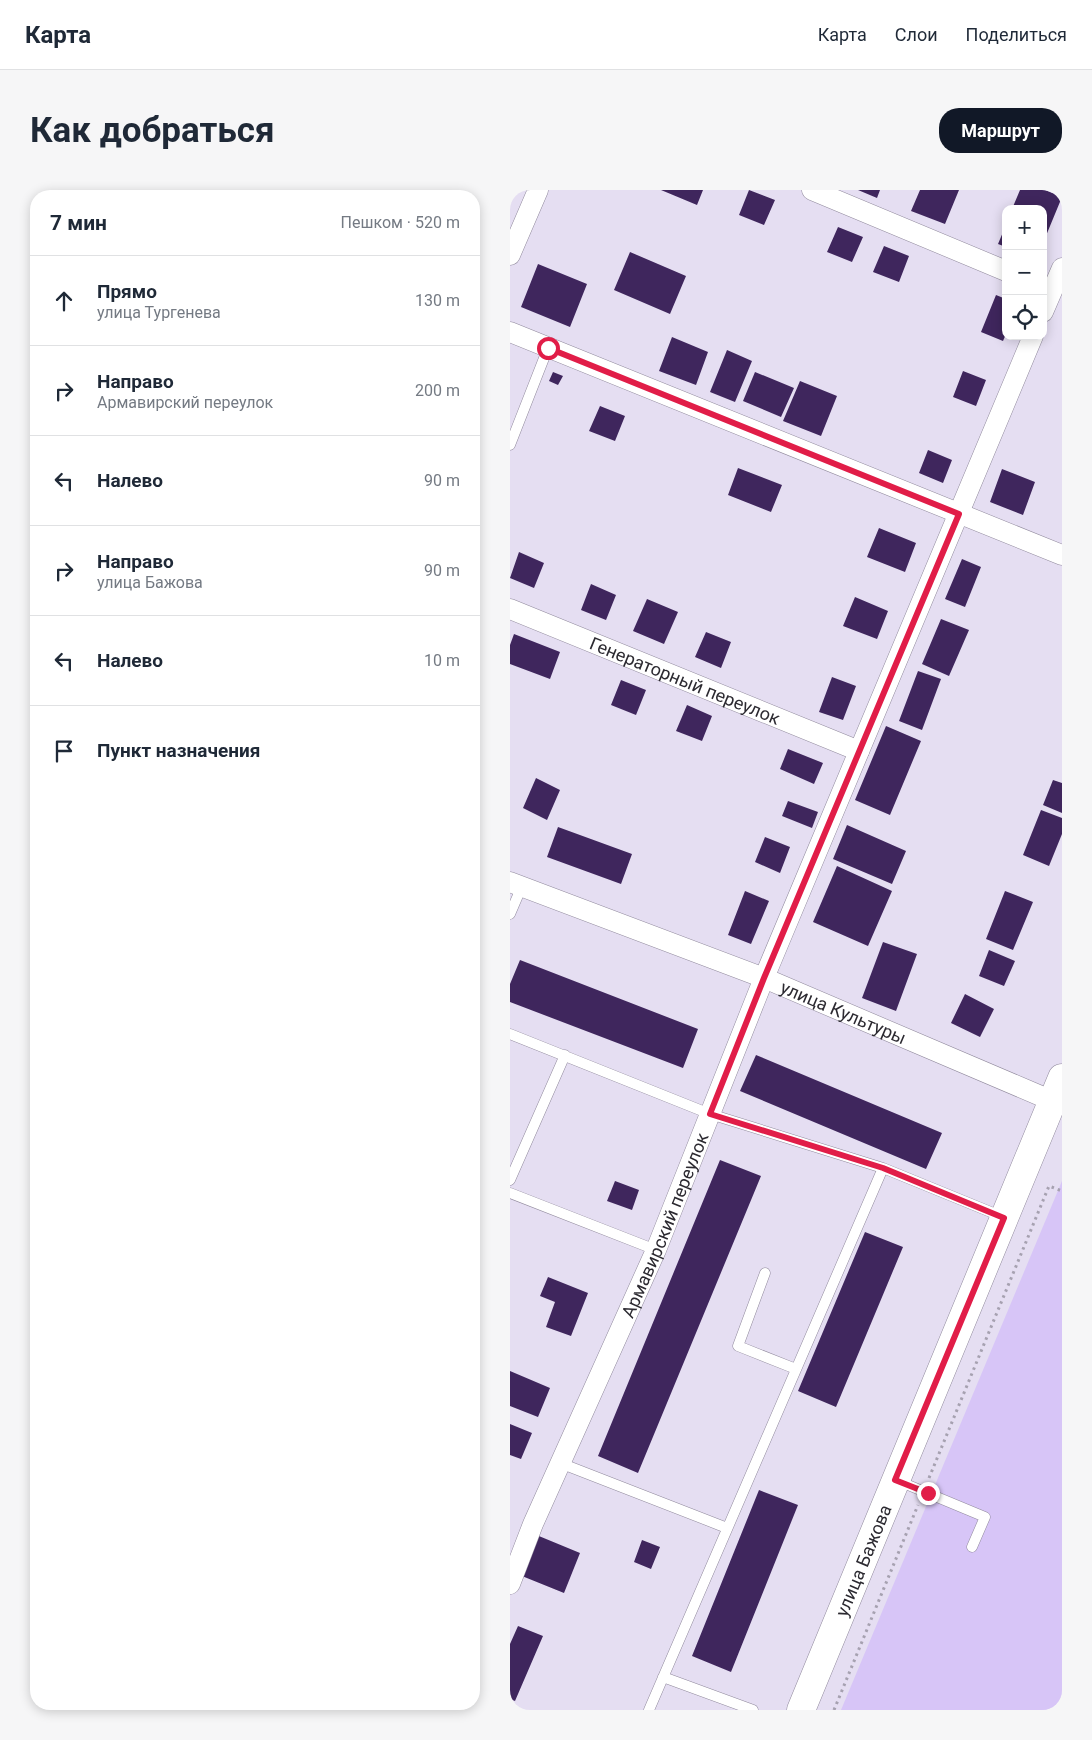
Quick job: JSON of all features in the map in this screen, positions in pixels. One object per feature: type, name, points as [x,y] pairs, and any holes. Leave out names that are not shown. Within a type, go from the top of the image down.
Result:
[{"type":"street","points":[[510,255],[538,190]]},
{"type":"street","points":[[812,190],[1002,269]]},
{"type":"street","points":[[1048,289],[1062,268]]},
{"type":"street","points":[[510,332],[1062,556]]},
{"type":"street","name":"Армавирский переулок","points":[[510,1584],[560,1463],[656,1250],[764,978],[1031,340]]},
{"type":"street","name":"Генераторный переулок","points":[[510,609],[859,751]]},
{"type":"street","name":"улица Культуры","points":[[516,884],[764,978],[1059,1095]]},
{"type":"street","name":"улица Бажова","points":[[801,1710],[1004,1218],[1059,1095]]},
{"type":"lane","points":[[510,445],[548,348]]},
{"type":"lane","points":[[510,914],[516,884]]},
{"type":"lane","points":[[510,1034],[710,1114],[883,1168],[1004,1218]]},
{"type":"lane","points":[[510,1180],[565,1055]]},
{"type":"lane","points":[[649,1710],[883,1168]]},
{"type":"lane","points":[[510,1193],[656,1250]]},
{"type":"lane","points":[[765,1272],[738,1346],[796,1369]]},
{"type":"lane","points":[[560,1463],[727,1528]]},
{"type":"lane","points":[[895,1480],[984,1517],[972,1547]]},
{"type":"lane","points":[[663,1677],[753,1710]]},
{"type":"path","points":[[834,1710],[1049,1186],[1062,1191]]},
{"type":"shaded area","points":[[1062,1181],[1062,1710],[841,1710]]},
{"type":"building","points":[[661,190],[703,190],[697,205]]},
{"type":"building","points":[[749,190],[775,200],[764,225],[739,215]]},
{"type":"building","points":[[858,190],[880,190],[877,198]]},
{"type":"building","points":[[920,190],[959,190],[945,224],[911,211]]},
{"type":"building","points":[[1020,190],[1045,190],[1062,197],[1047,233],[1047,205],[1014,205]]},
{"type":"building","points":[[838,227],[863,237],[852,262],[827,252]]},
{"type":"building","points":[[1002,234],[1002,246],[998,244]]},
{"type":"building","points":[[884,246],[909,256],[899,282],[873,272]]},
{"type":"building","points":[[630,252],[686,276],[670,314],[614,290]]},
{"type":"building","points":[[538,264],[587,284],[570,327],[521,307]]},
{"type":"building","points":[[996,295],[1002,297],[1003,341],[981,332]]},
{"type":"building","points":[[672,337],[708,352],[696,385],[659,371]]},
{"type":"building","points":[[727,350],[752,361],[735,402],[710,392]]},
{"type":"building","points":[[963,371],[986,380],[976,406],[953,397]]},
{"type":"building","points":[[553,372],[563,376],[558,385],[549,381]]},
{"type":"building","points":[[755,372],[794,388],[781,417],[743,401]]},
{"type":"building","points":[[800,381],[837,396],[821,436],[783,421]]},
{"type":"building","points":[[600,406],[625,416],[615,441],[589,431]]},
{"type":"building","points":[[928,450],[952,460],[943,483],[919,473]]},
{"type":"building","points":[[738,468],[782,485],[771,512],[728,495]]},
{"type":"building","points":[[1002,469],[1035,482],[1023,515],[990,502]]},
{"type":"building","points":[[879,528],[916,543],[905,572],[867,557]]},
{"type":"building","points":[[519,552],[544,563],[534,588],[510,578]]},
{"type":"building","points":[[962,559],[981,567],[965,607],[945,599]]},
{"type":"building","points":[[591,584],[616,595],[606,620],[581,610]]},
{"type":"building","points":[[855,597],[888,611],[877,639],[843,626]]},
{"type":"building","points":[[647,599],[678,612],[664,644],[633,631]]},
{"type":"building","points":[[941,619],[969,630],[949,676],[922,664]]},
{"type":"building","points":[[706,632],[731,642],[721,668],[695,657]]},
{"type":"building","points":[[514,634],[560,652],[550,679],[510,664],[510,645]]},
{"type":"building","points":[[918,671],[941,679],[922,730],[899,721]]},
{"type":"building","points":[[832,677],[856,686],[843,720],[819,712]]},
{"type":"building","points":[[621,680],[646,690],[636,715],[611,705]]},
{"type":"building","points":[[687,705],[712,716],[702,741],[676,731]]},
{"type":"building","points":[[886,726],[921,741],[890,815],[855,800]]},
{"type":"building","points":[[788,749],[823,763],[814,784],[780,769]]},
{"type":"building","points":[[536,778],[560,790],[547,820],[523,808]]},
{"type":"building","points":[[1053,780],[1062,783],[1062,813],[1043,805]]},
{"type":"building","points":[[788,801],[818,812],[812,828],[782,816]]},
{"type":"building","points":[[1041,810],[1062,818],[1062,834],[1049,866],[1023,855]]},
{"type":"building","points":[[847,825],[906,851],[892,884],[833,859]]},
{"type":"building","points":[[558,827],[632,854],[621,884],[547,857]]},
{"type":"building","points":[[765,837],[790,847],[780,873],[755,862]]},
{"type":"building","points":[[837,866],[892,891],[868,946],[813,922]]},
{"type":"building","points":[[745,891],[769,901],[751,944],[728,935]]},
{"type":"building","points":[[1005,891],[1033,902],[1013,950],[986,939]]},
{"type":"building","points":[[883,942],[917,954],[896,1011],[862,998]]},
{"type":"building","points":[[989,950],[1015,961],[1004,986],[979,976]]},
{"type":"building","points":[[520,960],[698,1029],[683,1068],[510,1002],[510,984]]},
{"type":"building","points":[[965,994],[994,1009],[980,1037],[951,1023]]},
{"type":"building","points":[[756,1055],[942,1133],[926,1169],[740,1091]]},
{"type":"building","points":[[720,1160],[761,1176],[638,1473],[598,1456]]},
{"type":"building","points":[[615,1181],[639,1190],[632,1210],[607,1201]]},
{"type":"building","points":[[865,1232],[903,1247],[836,1407],[798,1391]]},
{"type":"building","points":[[548,1277],[588,1293],[571,1336],[546,1327],[555,1302],[540,1296]]},
{"type":"building","points":[[510,1371],[550,1388],[538,1417],[510,1406]]},
{"type":"building","points":[[510,1424],[532,1433],[521,1459],[510,1455]]},
{"type":"building","points":[[759,1490],[798,1505],[731,1672],[692,1656]]},
{"type":"building","points":[[534,1534],[580,1553],[564,1593],[517,1574]]},
{"type":"building","points":[[642,1540],[660,1547],[651,1569],[634,1562]]},
{"type":"building","points":[[518,1626],[543,1636],[515,1701],[510,1699],[510,1644]]},
{"type":"route","points":[[548,348],[959,514],[764,978],[710,1114],[883,1168],[1004,1218],[895,1480],[928,1493]]}]
